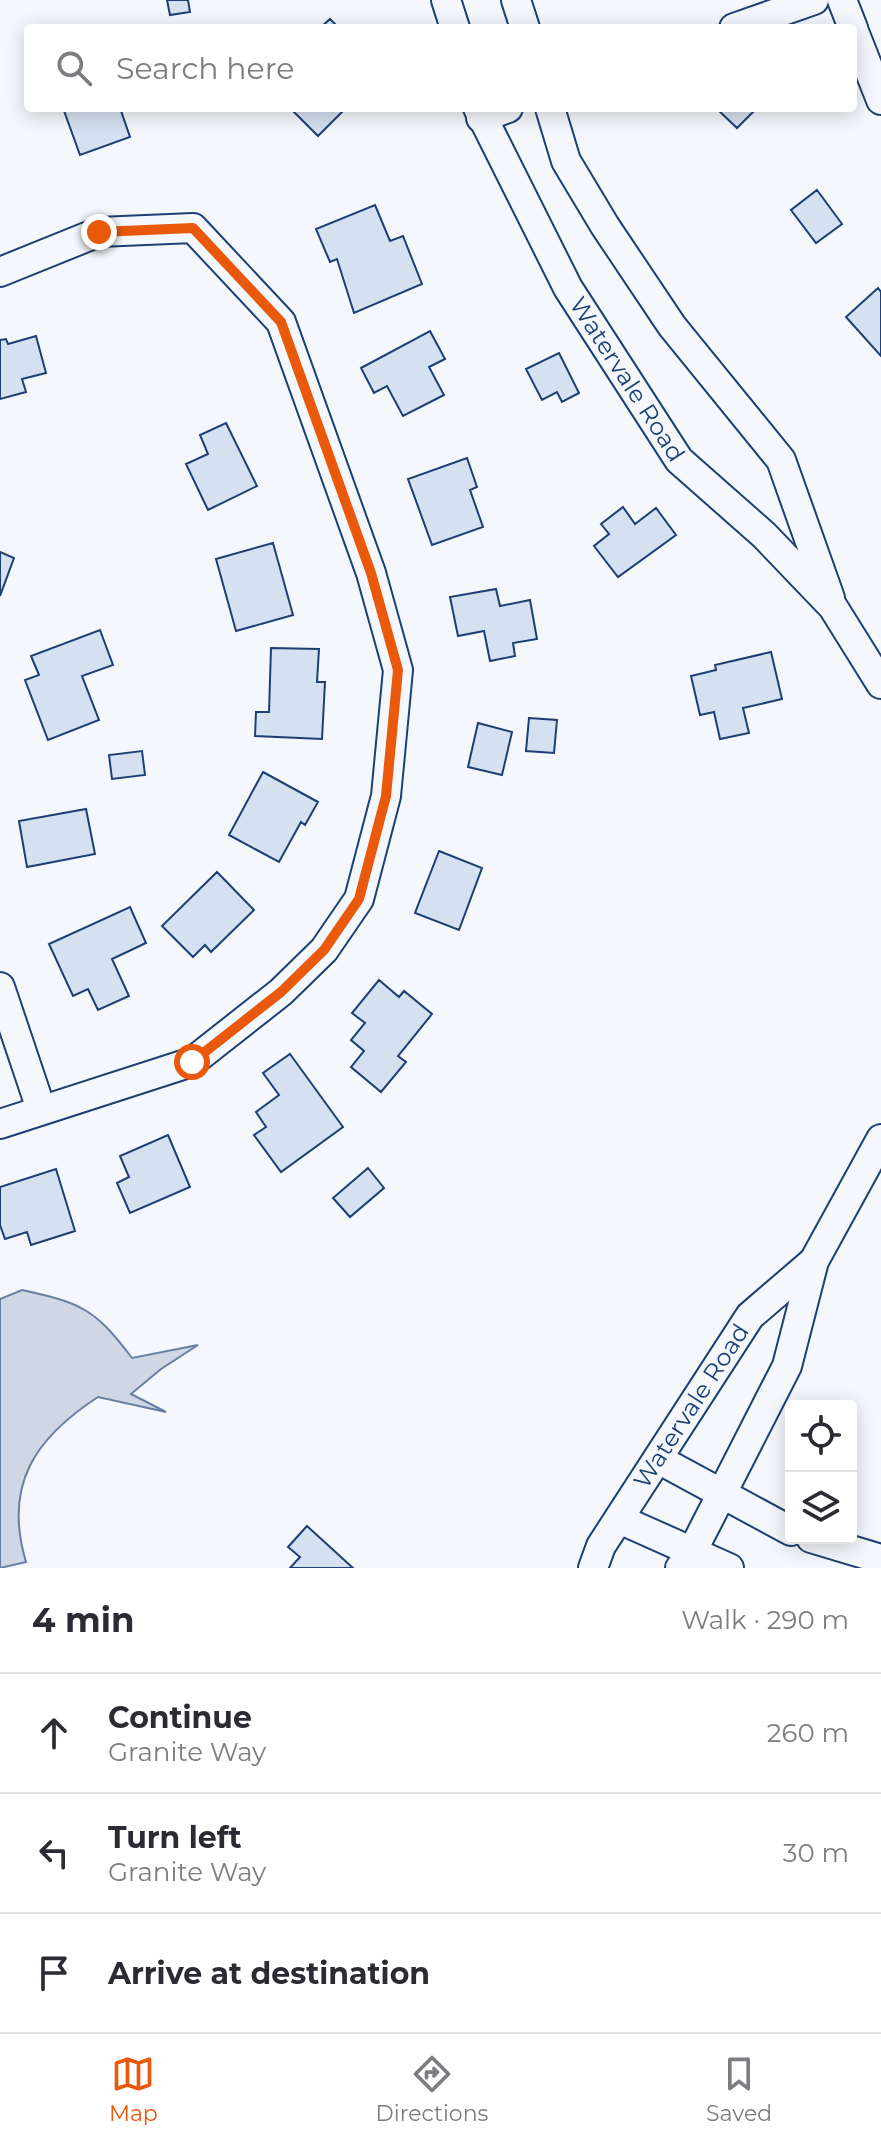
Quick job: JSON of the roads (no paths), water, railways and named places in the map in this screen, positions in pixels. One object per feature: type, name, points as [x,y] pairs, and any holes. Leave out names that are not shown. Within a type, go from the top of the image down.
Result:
[{"type":"street","points":[[446,0],[454,24]]},
{"type":"street","points":[[516,0],[524,24]]},
{"type":"street","points":[[745,24],[814,0]]},
{"type":"street","points":[[842,0],[851,24]]},
{"type":"street","points":[[857,38],[881,100]]},
{"type":"street","name":"Watervale Road","points":[[551,112],[566,161],[605,226],[672,326],[781,460],[833,607]]},
{"type":"street","name":"Watervale Road","points":[[479,113],[568,288],[679,460],[764,535],[833,607],[881,684]]},
{"type":"street","points":[[0,272],[99,232],[193,228],[281,322],[371,573],[398,670],[386,796],[359,899],[324,950],[281,992],[192,1062],[0,1124]]},
{"type":"street","points":[[0,987],[41,1109]]},
{"type":"street","name":"Watervale Road","points":[[686,1559],[787,1366],[814,1261],[881,1139]]},
{"type":"street","name":"Watervale Road","points":[[593,1568],[601,1546],[750,1316],[814,1261]]},
{"type":"street","points":[[658,1459],[721,1496],[785,1528]]},
{"type":"street","points":[[619,1519],[686,1559],[729,1568]]},
{"type":"street","points":[[831,1544],[881,1559]]}]
